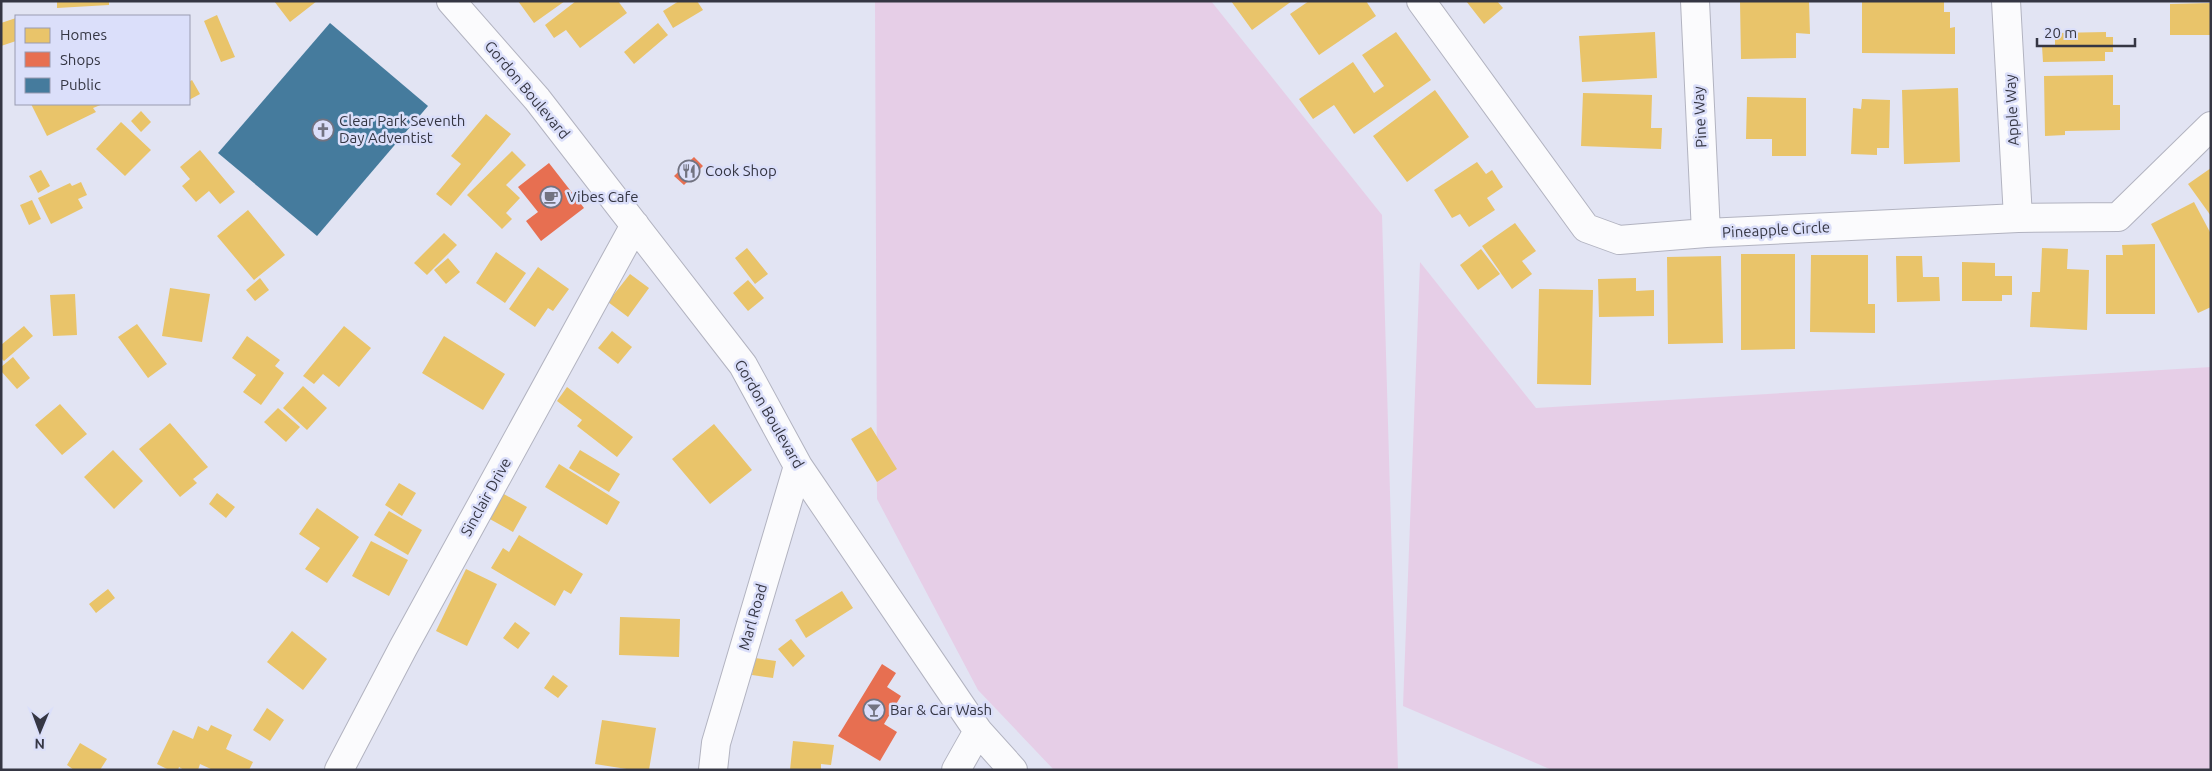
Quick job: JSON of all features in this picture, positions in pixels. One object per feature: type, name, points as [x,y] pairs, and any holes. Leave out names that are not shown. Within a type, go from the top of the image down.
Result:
[{"type":"street","name":"Gordon Boulevard","points":[[451,1],[537,98],[743,365],[798,466],[978,731],[1013,770]]},
{"type":"street","name":"Pineapple Circle","points":[[1422,1],[1586,228],[1620,240],[1706,233],[2018,218],[2118,217],[2211,126]]},
{"type":"street","name":"Pine Way","points":[[1695,1],[1706,233]]},
{"type":"street","name":"Apple Way","points":[[2006,1],[2018,218]]},
{"type":"street","name":"Sinclair Drive","points":[[339,770],[403,648],[636,225]]},
{"type":"street","name":"Marl Road","points":[[713,770],[716,743],[798,466]]},
{"type":"street","points":[[956,770],[978,731]]},
{"type":"shaded area","points":[[875,1],[1211,1],[1382,215],[1398,770],[1054,770],[978,690],[877,499]]},
{"type":"shaded area","points":[[1420,262],[1536,408],[2211,367],[2211,770],[1552,770],[1403,706]]},
{"type":"building: Homes","points":[[57,1],[109,1],[109,5],[57,8]]},
{"type":"building: Homes","points":[[274,1],[317,1],[290,22]]},
{"type":"building: Homes","points":[[518,1],[565,1],[534,23]]},
{"type":"building: Homes","points":[[576,1],[618,1],[627,13],[580,48],[566,30],[554,38],[545,25]]},
{"type":"building: Homes","points":[[679,1],[697,1],[703,10],[673,28],[663,11]]},
{"type":"building: Homes","points":[[1231,1],[1292,1],[1252,30]]},
{"type":"building: Homes","points":[[1309,1],[1366,1],[1376,16],[1319,55],[1290,14]]},
{"type":"building: Homes","points":[[1466,1],[1497,1],[1503,8],[1484,24]]},
{"type":"building: Homes","points":[[1809,1],[1810,34],[1796,33],[1796,58],[1741,59],[1740,2]]},
{"type":"building: Homes","points":[[1862,1],[1944,1],[1944,12],[1950,12],[1950,28],[1955,27],[1955,54],[1862,53]]},
{"type":"building: Homes","points":[[2210,3],[2210,35],[2170,35],[2170,4]]},
{"type":"building: Homes","points":[[217,15],[235,57],[221,62],[204,21]]},
{"type":"building: Homes","points":[[15,18],[15,41],[1,46],[1,23]]},
{"type":"building: Homes","points":[[658,23],[668,35],[634,64],[624,52]]},
{"type":"building: Homes","points":[[1396,32],[1431,80],[1354,134],[1334,105],[1313,119],[1299,99],[1353,62],[1374,93],[1384,86],[1362,55]]},
{"type":"building: Homes","points":[[1655,32],[1657,78],[1582,82],[1579,36]]},
{"type":"building: Homes","points":[[2106,32],[2106,37],[2113,37],[2113,52],[2105,52],[2105,61],[2043,62],[2042,46],[2055,46],[2055,33]]},
{"type":"building: Homes","points":[[2113,75],[2113,105],[2120,105],[2120,130],[2065,131],[2065,135],[2045,136],[2044,76]]},
{"type":"building: Homes","points":[[192,80],[200,94],[190,99],[190,81]]},
{"type":"building: Homes","points":[[1958,88],[1960,162],[1904,164],[1902,90]]},
{"type":"building: Homes","points":[[1435,90],[1469,137],[1407,182],[1373,136]]},
{"type":"building: Homes","points":[[1583,93],[1652,95],[1651,128],[1662,128],[1661,149],[1581,146]]},
{"type":"building: Homes","points":[[1747,97],[1806,98],[1806,156],[1772,156],[1772,139],[1746,139]]},
{"type":"building: Homes","points":[[1862,99],[1890,100],[1889,148],[1877,148],[1877,155],[1851,154],[1853,108],[1861,109]]},
{"type":"building: Homes","points":[[32,105],[100,105],[93,108],[96,112],[47,136]]},
{"type":"building: Homes","points":[[141,111],[151,122],[141,132],[131,121]]},
{"type":"building: Homes","points":[[486,114],[511,134],[451,206],[436,194],[461,164],[451,156]]},
{"type":"building: Homes","points":[[121,122],[151,150],[125,176],[96,149]]},
{"type":"building: Homes","points":[[200,150],[235,192],[220,204],[209,191],[196,202],[182,186],[190,179],[180,167]]},
{"type":"building: Homes","points":[[512,151],[526,165],[506,185],[520,198],[506,213],[512,219],[502,229],[467,195]]},
{"type":"building: Homes","points":[[1477,162],[1486,174],[1492,170],[1503,187],[1487,198],[1495,210],[1469,227],[1460,214],[1452,218],[1434,190]]},
{"type":"building: Homes","points":[[2211,168],[2211,216],[2188,184]]},
{"type":"building: Homes","points":[[41,170],[50,186],[38,193],[29,176]]},
{"type":"building: Homes","points":[[81,182],[87,195],[78,199],[83,208],[51,224],[38,198],[70,183],[72,186]]},
{"type":"building: Homes","points":[[32,200],[41,219],[29,225],[20,205]]},
{"type":"building: Homes","points":[[2194,202],[2211,234],[2211,307],[2198,313],[2151,224]]},
{"type":"building: Homes","points":[[248,210],[285,255],[254,280],[217,236]]},
{"type":"building: Homes","points":[[1515,223],[1536,251],[1522,261],[1532,274],[1512,289],[1482,246]]},
{"type":"building: Homes","points":[[444,233],[457,245],[427,275],[414,263]]},
{"type":"building: Homes","points":[[2155,244],[2155,314],[2106,314],[2106,255],[2123,255],[2122,245]]},
{"type":"building: Homes","points":[[747,248],[768,274],[755,284],[735,258]]},
{"type":"building: Homes","points":[[2042,248],[2068,249],[2067,269],[2089,270],[2087,330],[2030,327],[2032,292],[2040,292]]},
{"type":"building: Homes","points":[[1481,249],[1500,274],[1478,290],[1460,265]]},
{"type":"building: Homes","points":[[496,252],[526,273],[505,303],[476,283]]},
{"type":"building: Homes","points":[[1741,254],[1795,254],[1795,349],[1741,350]]},
{"type":"building: Homes","points":[[1811,255],[1868,255],[1868,304],[1875,304],[1875,333],[1810,332]]},
{"type":"building: Homes","points":[[1721,256],[1723,343],[1668,344],[1667,257]]},
{"type":"building: Homes","points":[[1896,256],[1922,256],[1923,277],[1939,277],[1940,301],[1897,302]]},
{"type":"building: Homes","points":[[448,258],[460,272],[446,284],[434,270]]},
{"type":"building: Homes","points":[[1962,262],[1995,263],[1995,276],[2012,276],[2012,295],[2002,295],[2002,301],[1962,301]]},
{"type":"building: Homes","points":[[538,267],[569,289],[553,311],[548,308],[535,327],[509,309]]},
{"type":"building: Homes","points":[[630,274],[649,288],[628,317],[608,302]]},
{"type":"building: Homes","points":[[260,278],[269,290],[255,301],[246,290]]},
{"type":"building: Homes","points":[[1636,278],[1636,291],[1654,290],[1654,316],[1599,317],[1598,279]]},
{"type":"building: Homes","points":[[748,280],[764,298],[748,311],[733,293]]},
{"type":"building: Homes","points":[[170,288],[210,294],[202,342],[162,336]]},
{"type":"building: Homes","points":[[1539,289],[1593,290],[1591,385],[1537,384]]},
{"type":"building: Homes","points":[[75,294],[77,335],[53,336],[50,295]]},
{"type":"building: Homes","points":[[137,324],[167,364],[148,378],[118,337]]},
{"type":"building: Homes","points":[[24,326],[33,336],[4,361],[1,358],[1,345]]},
{"type":"building: Homes","points":[[344,326],[371,348],[339,387],[323,374],[314,384],[303,376]]},
{"type":"building: Homes","points":[[612,331],[632,347],[618,364],[598,348]]},
{"type":"building: Homes","points":[[247,336],[280,360],[275,366],[284,373],[261,405],[243,392],[256,375],[232,358]]},
{"type":"building: Homes","points":[[444,336],[505,374],[483,410],[422,373]]},
{"type":"building: Homes","points":[[13,357],[30,378],[17,389],[1,371],[1,367]]},
{"type":"building: Homes","points":[[303,386],[327,408],[307,430],[283,408]]},
{"type":"building: Homes","points":[[567,387],[633,437],[617,457],[577,426],[582,420],[557,401]]},
{"type":"building: Homes","points":[[60,404],[87,434],[62,455],[35,425]]},
{"type":"building: Homes","points":[[278,408],[300,427],[286,442],[264,422]]},
{"type":"building: Homes","points":[[170,423],[208,467],[193,479],[197,483],[180,497],[139,449]]},
{"type":"building: Homes","points":[[714,424],[752,470],[710,504],[672,459]]},
{"type":"building: Homes","points":[[871,427],[897,469],[877,482],[851,439]]},
{"type":"building: Homes","points":[[113,450],[143,481],[114,509],[84,477]]},
{"type":"building: Homes","points":[[580,450],[620,474],[609,492],[569,468]]},
{"type":"building: Homes","points":[[559,464],[620,502],[607,525],[545,487]]},
{"type":"building: Homes","points":[[399,483],[416,493],[402,516],[385,505]]},
{"type":"building: Homes","points":[[217,493],[235,507],[226,518],[209,504]]},
{"type":"building: Homes","points":[[502,493],[527,507],[513,532],[488,518]]},
{"type":"building: Homes","points":[[317,508],[359,537],[327,583],[305,569],[320,548],[299,534]]},
{"type":"building: Homes","points":[[389,511],[422,530],[408,555],[374,535]]},
{"type":"building: Homes","points":[[519,535],[583,574],[571,594],[564,590],[555,606],[491,568],[503,548],[509,552]]},
{"type":"building: Homes","points":[[371,541],[408,560],[389,596],[352,576]]},
{"type":"building: Homes","points":[[466,569],[497,584],[467,646],[436,631]]},
{"type":"building: Homes","points":[[108,589],[115,598],[96,613],[89,604]]},
{"type":"building: Homes","points":[[842,591],[853,608],[806,638],[795,620]]},
{"type":"building: Homes","points":[[620,617],[680,619],[679,657],[619,655]]},
{"type":"building: Homes","points":[[515,622],[530,633],[518,649],[503,638]]},
{"type":"building: Homes","points":[[292,631],[327,659],[303,690],[267,662]]},
{"type":"building: Homes","points":[[791,639],[805,656],[793,667],[778,649]]},
{"type":"building: Homes","points":[[755,658],[776,661],[773,678],[752,675]]},
{"type":"building: Homes","points":[[553,675],[568,686],[558,698],[544,688]]},
{"type":"building: Homes","points":[[267,708],[284,720],[270,741],[253,730]]},
{"type":"building: Homes","points":[[602,720],[656,728],[649,770],[633,770],[595,764]]},
{"type":"building: Homes","points":[[211,725],[232,735],[226,749],[253,762],[249,770],[213,770],[200,764],[198,770],[184,770],[179,767],[178,770],[169,770],[157,764],[173,730],[193,739],[198,726],[208,731]]},
{"type":"building: Homes","points":[[793,741],[834,745],[831,765],[821,764],[821,770],[790,770]]},
{"type":"building: Homes","points":[[80,743],[107,759],[100,770],[74,770],[67,765]]},
{"type":"building: Shops","name":"Cook Shop","points":[[694,157],[703,166],[684,185],[674,176]]},
{"type":"building: Shops","name":"Vibes Cafe","points":[[549,163],[584,208],[541,241],[526,221],[538,212],[518,187]]},
{"type":"building: Shops","name":"Bar & Car Wash","points":[[882,664],[896,673],[887,687],[901,696],[884,724],[897,732],[880,761],[838,736]]},
{"type":"building: Public","name":"Clear Park Seventh Day Adventist","points":[[330,23],[428,106],[317,236],[218,153]]},
{"type":"place","name":"Clear Park Seventh Day Adventist","points":[[323,130]]},
{"type":"place","name":"Cook Shop","points":[[689,171]]},
{"type":"place","name":"Vibes Cafe","points":[[551,197]]},
{"type":"place","name":"Bar & Car Wash","points":[[874,710]]}]
